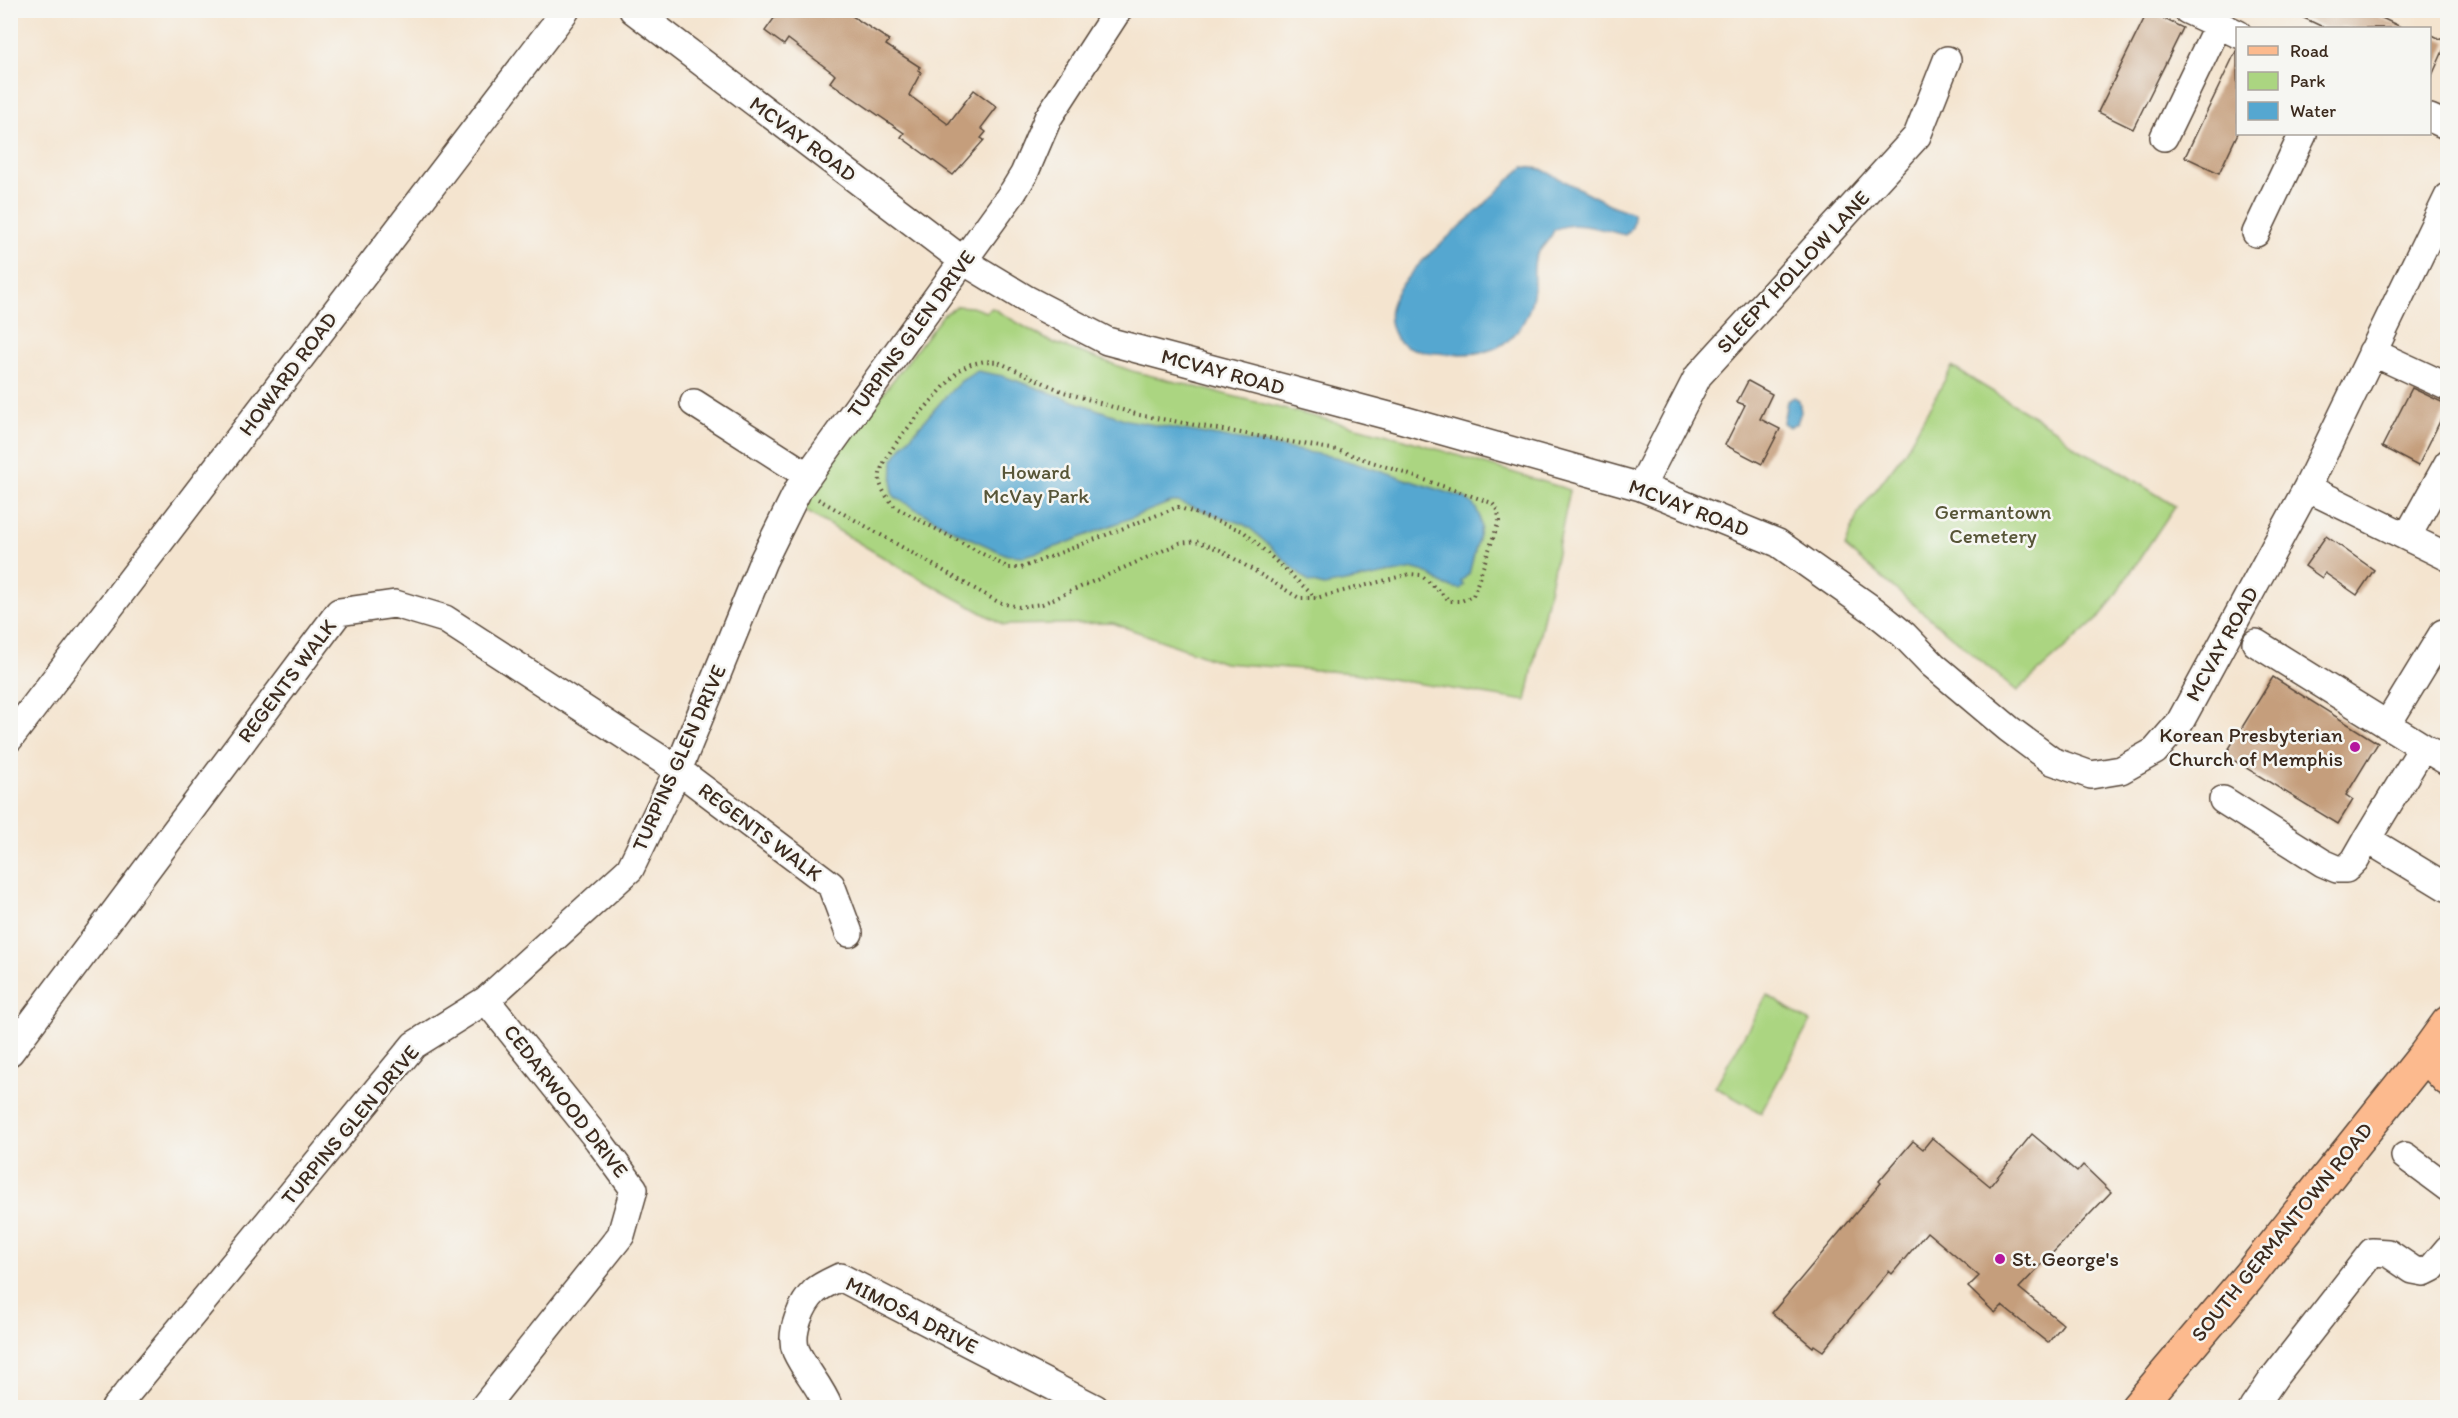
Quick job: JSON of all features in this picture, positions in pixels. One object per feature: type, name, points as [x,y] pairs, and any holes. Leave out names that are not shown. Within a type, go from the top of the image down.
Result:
[{"type":"main road","name":"SOUTH GERMANTOWN ROAD","points":[[2137,1407],[2248,1276],[2425,1055],[2448,1023]]},
{"type":"main road","points":[[2425,1055],[2448,1079]]},
{"type":"street","name":"HOWARD ROAD","points":[[10,738],[566,10]]},
{"type":"street","name":"MCVAY ROAD","points":[[633,10],[965,262],[1026,300],[1107,341],[1393,417],[1641,487],[1778,543],[1873,610],[2009,729],[2052,761],[2091,775],[2121,770],[2155,751],[2180,722],[2307,488],[2448,196]]},
{"type":"street","name":"TURPINS GLEN DRIVE","points":[[115,1407],[414,1045],[486,1000],[630,869],[678,770],[763,561],[803,482],[965,262],[1013,192],[1024,174],[1048,118],[1118,10]]},
{"type":"street","points":[[2164,137],[2228,29],[2190,12]]},
{"type":"street","name":"SLEEPY HOLLOW LANE","points":[[1641,487],[1698,376],[1917,136],[1947,60]]},
{"type":"street","points":[[2431,118],[2448,126]]},
{"type":"street","points":[[2256,233],[2303,135]]},
{"type":"street","points":[[2372,352],[2448,387]]},
{"type":"street","points":[[694,403],[803,482]]},
{"type":"street","points":[[2407,537],[2448,463]]},
{"type":"street","points":[[2307,488],[2448,557]]},
{"type":"street","name":"REGENTS WALK","points":[[10,1052],[339,612],[394,604],[445,619],[678,770],[831,885],[849,933]]},
{"type":"street","points":[[2387,725],[2443,633],[2448,636]]},
{"type":"street","points":[[2256,643],[2448,762]]},
{"type":"street","points":[[2223,800],[2324,863],[2337,869],[2346,869],[2355,860],[2423,747]]},
{"type":"street","points":[[2367,839],[2446,886],[2448,884]]},
{"type":"street","name":"CEDARWOOD DRIVE","points":[[483,1407],[621,1235],[634,1189],[591,1131],[486,1000]]},
{"type":"street","points":[[2405,1156],[2448,1188]]},
{"type":"street","points":[[2253,1407],[2372,1252],[2388,1253],[2413,1270],[2424,1272],[2432,1268],[2448,1249]]},
{"type":"street","name":"MIMOSA DRIVE","points":[[830,1407],[795,1348],[795,1330],[803,1307],[815,1291],[840,1277],[1095,1407]]},
{"type":"path","points":[[803,482],[998,602],[1018,607],[1042,604],[1180,543],[1196,541],[1220,550],[1299,598],[1316,598],[1410,574],[1421,575],[1450,601],[1461,601],[1473,596],[1499,521],[1498,510],[1492,503],[1337,450],[1139,415],[1064,392],[998,362],[984,361],[971,364],[958,371],[887,455],[880,475],[883,492],[895,507],[1009,568],[1021,568],[1178,507],[1243,531],[1316,598]]},
{"type":"green space","name":"Howard McVay Park","points":[[957,306],[972,307],[986,312],[992,308],[1049,341],[1132,371],[1404,439],[1570,490],[1526,701],[1354,673],[1224,663],[1113,623],[1004,625],[901,568],[799,507],[818,478],[943,315]]},
{"type":"green space","name":"Germantown Cemetery","points":[[1952,367],[2056,430],[2076,448],[2108,464],[2175,506],[2102,615],[2017,691],[1845,547],[1858,513],[1904,453]]},
{"type":"green space","points":[[1767,995],[1810,1022],[1761,1113],[1715,1087]]},
{"type":"water","points":[[1524,167],[1541,169],[1613,206],[1633,213],[1632,228],[1625,235],[1580,225],[1554,230],[1535,260],[1534,288],[1530,308],[1517,332],[1498,347],[1484,352],[1445,354],[1418,350],[1400,342],[1390,322],[1390,309],[1403,283],[1429,255]]},
{"type":"water","points":[[977,371],[1003,376],[1127,420],[1335,457],[1465,498],[1473,504],[1479,514],[1481,527],[1469,574],[1461,581],[1464,585],[1460,589],[1446,586],[1425,572],[1414,569],[1324,586],[1309,582],[1243,524],[1178,502],[1171,502],[1059,546],[1024,556],[1007,555],[959,533],[896,498],[892,493],[893,460],[904,444],[961,381]]},
{"type":"water","points":[[1794,397],[1799,400],[1801,412],[1797,423],[1789,427],[1783,423],[1787,401]]},
{"type":"building","points":[[780,10],[843,10],[889,40],[886,45],[920,67],[918,70],[921,72],[909,95],[948,124],[974,90],[997,107],[981,128],[986,132],[981,138],[984,140],[953,175],[901,137],[904,133],[830,82],[835,75],[833,73],[788,39],[784,45],[765,31]]},
{"type":"building","points":[[2287,10],[2365,10],[2401,27],[2323,27]]},
{"type":"building","points":[[2148,11],[2183,28],[2133,129],[2098,112]]},
{"type":"building","points":[[2431,34],[2447,42],[2431,78]]},
{"type":"building","points":[[2236,51],[2237,135],[2219,173],[2185,157]]},
{"type":"building","points":[[1748,381],[1772,394],[1760,419],[1780,429],[1762,464],[1725,445],[1745,405],[1737,402]]},
{"type":"building","points":[[2412,388],[2448,405],[2418,466],[2382,447]]},
{"type":"building","points":[[2326,536],[2374,570],[2357,595],[2325,573],[2322,578],[2305,566]]},
{"type":"building","points":[[2273,677],[2378,743],[2346,795],[2353,800],[2338,824],[2225,755]]},
{"type":"building","points":[[2032,1134],[2077,1172],[2083,1165],[2111,1192],[2019,1288],[2063,1324],[2048,1343],[2002,1306],[1995,1313],[1968,1287],[1979,1276],[1927,1232],[1892,1274],[1889,1271],[1823,1351],[1814,1345],[1813,1347],[1772,1313],[1881,1183],[1879,1181],[1913,1141],[1923,1149],[1932,1138],[1990,1186]]},
{"type":"place","name":"Korean Presbyterian Church of Memphis","points":[[2355,747]]},
{"type":"place","name":"St. George's","points":[[2000,1259]]}]
